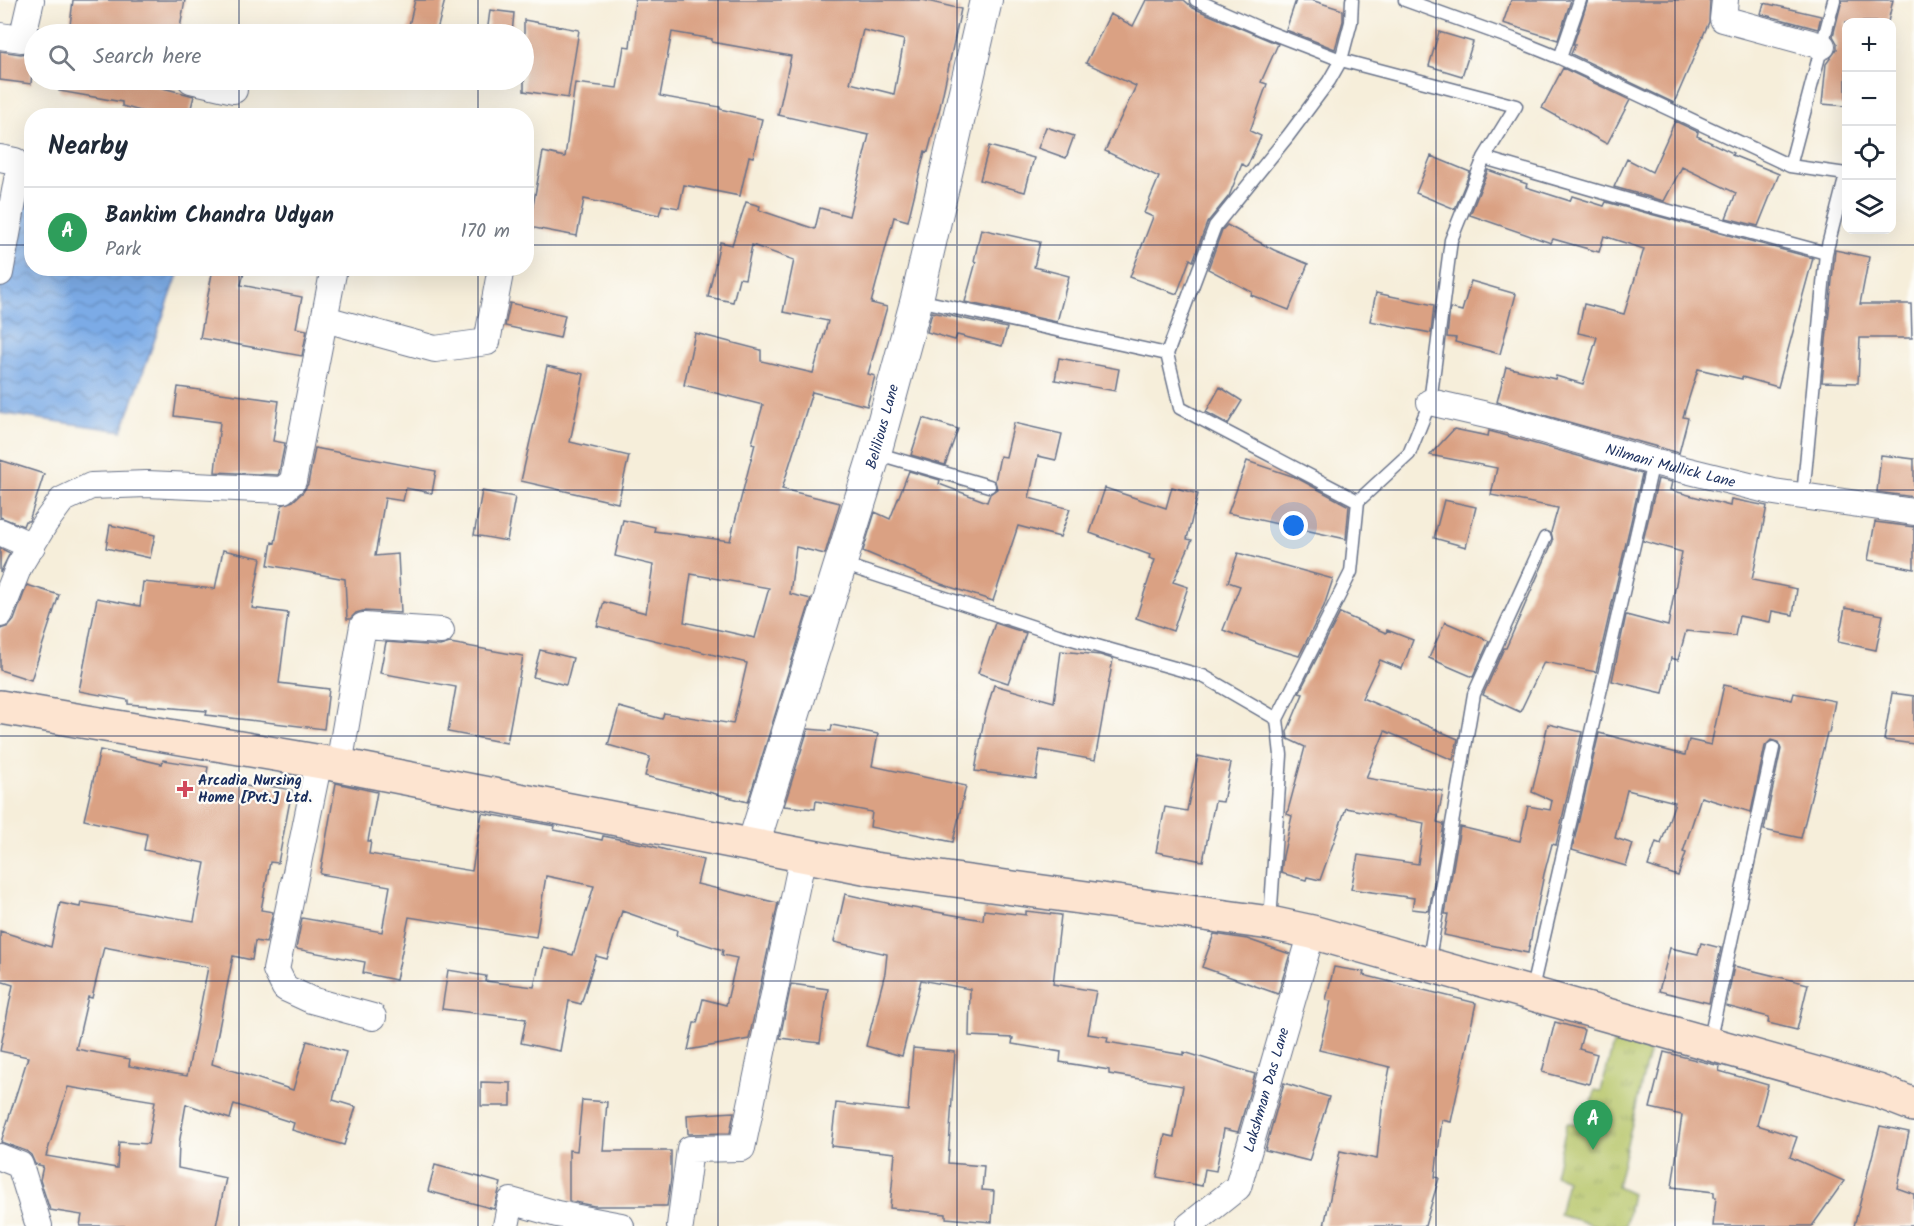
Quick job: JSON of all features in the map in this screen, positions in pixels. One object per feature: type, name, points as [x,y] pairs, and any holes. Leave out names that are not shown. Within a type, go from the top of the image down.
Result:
[{"type":"main road","points":[[0,707],[329,763],[874,869],[1270,923],[1312,932],[1709,1043],[1878,1091],[1914,1105]]},
{"type":"street","points":[[19,38],[31,0]]},
{"type":"street","name":"Belilious Lane","points":[[753,845],[875,453],[917,299],[986,0]]},
{"type":"street","points":[[1725,0],[1723,19],[1822,46]]},
{"type":"street","points":[[0,158],[15,161],[19,170],[0,273]]},
{"type":"street","points":[[0,614],[19,566],[45,523],[62,500],[91,486],[147,484],[282,490],[293,481],[333,276]]},
{"type":"street","points":[[325,319],[435,349],[487,342],[499,276]]},
{"type":"street","name":"Nilmani Mullick Lane","points":[[1430,402],[1508,420],[1653,462],[1774,492],[1914,512]]},
{"type":"street","points":[[0,532],[32,546]]},
{"type":"street","points":[[373,1017],[311,1000],[293,992],[285,988],[276,970],[363,626],[441,632]]},
{"type":"street","points":[[680,1226],[690,1149],[742,1148],[803,855]]},
{"type":"street","name":"Lakshman Das Lane","points":[[1189,1226],[1238,1187],[1312,932]]},
{"type":"street","points":[[0,1157],[20,1165],[39,1226]]},
{"type":"street","points":[[506,1226],[511,1201],[556,1214],[621,1226]]},
{"type":"lane","points":[[1196,0],[1266,31],[1341,60],[1516,106],[1485,159],[1451,240],[1430,402],[1409,454],[1358,501],[1352,572],[1277,719],[1281,755],[1270,923]]},
{"type":"lane","points":[[1352,0],[1351,22],[1341,60],[1329,81],[1295,127],[1215,226],[1167,354],[1180,408],[1358,501]]},
{"type":"lane","points":[[1405,0],[1560,58],[1790,166],[1842,174]]},
{"type":"lane","points":[[1560,58],[1580,0]]},
{"type":"lane","points":[[1790,166],[1834,0]]},
{"type":"lane","points":[[1485,159],[1826,253]]},
{"type":"lane","points":[[1803,496],[1826,253],[1845,180]]},
{"type":"lane","points":[[917,299],[1167,354]]},
{"type":"lane","points":[[875,453],[989,486]]},
{"type":"lane","points":[[1531,994],[1653,462]]},
{"type":"lane","points":[[1427,966],[1474,694],[1545,538]]},
{"type":"lane","points":[[842,564],[1058,635],[1203,676],[1277,719]]},
{"type":"lane","points":[[1709,1043],[1773,748]]},
{"type":"green space","points":[[1617,1029],[1653,1036],[1617,1186],[1632,1193],[1626,1226],[1598,1226],[1559,1215],[1567,1180],[1555,1175],[1567,1123],[1586,1124],[1595,1090],[1601,1091]]},
{"type":"water","points":[[24,187],[24,276],[177,276],[122,431],[0,413],[0,287],[10,228]]},
{"type":"building","points":[[73,0],[185,0],[181,24],[70,24]]},
{"type":"building","points":[[415,0],[445,0],[439,24],[409,24]]},
{"type":"building","points":[[635,0],[923,0],[961,9],[940,107],[928,152],[925,151],[908,221],[894,217],[871,303],[887,307],[868,374],[875,376],[867,406],[812,392],[782,489],[840,503],[825,554],[796,547],[790,594],[811,599],[748,802],[645,776],[650,757],[608,745],[619,707],[662,719],[664,713],[733,724],[747,663],[597,626],[604,602],[646,613],[653,565],[615,556],[623,520],[655,527],[654,531],[730,541],[763,405],[684,385],[695,333],[761,350],[761,361],[813,373],[828,321],[783,312],[794,260],[752,245],[745,279],[739,278],[733,302],[708,297],[720,242],[732,245],[746,202],[760,206],[759,210],[815,229],[820,208],[849,216],[869,135],[778,115],[791,56],[712,42],[712,39],[672,32],[660,96],[720,107],[720,109],[762,119],[753,157],[749,156],[740,196],[684,185],[679,208],[662,205],[659,215],[584,199],[577,236],[534,228],[534,200],[543,152],[565,157],[575,83],[617,88],[624,46],[630,47]],"holes":[[[863,30],[904,40],[894,94],[850,83]],[[691,574],[769,588],[755,638],[684,622]]]},
{"type":"building","points":[[1146,0],[1184,0],[1193,8],[1278,44],[1261,82],[1267,84],[1250,131],[1261,136],[1247,167],[1242,164],[1229,196],[1207,223],[1193,261],[1190,259],[1177,294],[1130,277],[1153,217],[1144,213],[1159,177],[1105,151],[1136,86],[1086,63],[1110,14],[1133,26]]},
{"type":"building","points":[[1296,0],[1311,0],[1343,10],[1343,21],[1335,49],[1286,30]]},
{"type":"building","points":[[1511,0],[1571,0],[1558,40],[1503,23]]},
{"type":"building","points":[[1588,0],[1710,0],[1709,22],[1674,103],[1571,54]]},
{"type":"building","points":[[1842,0],[1893,0],[1889,18],[1842,18],[1842,106],[1822,104],[1826,64],[1837,49],[1833,36]]},
{"type":"building","points":[[1764,3],[1821,16],[1818,29],[1761,14]]},
{"type":"building","points":[[490,10],[514,13],[513,24],[488,24]]},
{"type":"building","points":[[524,20],[579,30],[568,98],[524,91],[534,90],[534,24],[524,24]]},
{"type":"building","points":[[1439,32],[1473,42],[1462,76],[1429,66]]},
{"type":"building","points":[[0,51],[24,54],[24,83],[0,80]]},
{"type":"building","points":[[1563,68],[1630,100],[1607,144],[1542,108]]},
{"type":"building","points":[[171,90],[194,96],[191,108],[129,108],[122,106],[122,102],[59,91]]},
{"type":"building","points":[[1675,121],[1698,132],[1697,136],[1733,153],[1732,155],[1779,174],[1758,226],[1726,218],[1736,193],[1682,167],[1664,201],[1614,187],[1627,159],[1652,172]]},
{"type":"building","points":[[1046,127],[1074,136],[1066,158],[1038,148]]},
{"type":"building","points":[[989,146],[1034,158],[1025,192],[980,180]]},
{"type":"building","points":[[1431,156],[1470,172],[1455,209],[1416,193]]},
{"type":"building","points":[[1488,170],[1527,184],[1526,187],[1570,201],[1572,196],[1604,206],[1606,202],[1813,258],[1778,387],[1742,377],[1742,379],[1698,369],[1683,417],[1688,418],[1679,453],[1497,402],[1506,367],[1555,379],[1556,376],[1583,384],[1597,337],[1578,333],[1584,304],[1624,314],[1644,249],[1604,236],[1599,252],[1553,239],[1551,243],[1470,215]]},
{"type":"building","points":[[1227,225],[1274,250],[1308,264],[1289,310],[1251,295],[1252,292],[1208,269],[1222,230]]},
{"type":"building","points":[[981,229],[1040,242],[1034,267],[1069,276],[1057,322],[965,302],[976,262],[974,261]]},
{"type":"building","points":[[1835,250],[1869,257],[1860,304],[1911,304],[1912,338],[1860,338],[1858,383],[1822,382]]},
{"type":"building","points":[[212,276],[243,276],[241,285],[302,297],[296,328],[307,330],[302,356],[200,338]]},
{"type":"building","points":[[1471,281],[1516,294],[1500,354],[1455,342],[1456,338],[1447,337],[1450,308],[1462,311]]},
{"type":"building","points":[[1376,293],[1434,305],[1431,333],[1370,321]]},
{"type":"building","points":[[510,303],[565,315],[560,338],[505,326]]},
{"type":"building","points":[[932,312],[1007,328],[1002,346],[957,335],[955,340],[927,332]]},
{"type":"building","points":[[1059,358],[1119,369],[1115,391],[1055,380]]},
{"type":"building","points":[[547,366],[584,374],[570,442],[629,456],[618,503],[521,481]]},
{"type":"building","points":[[178,387],[279,401],[273,441],[285,443],[278,475],[215,472],[220,422],[174,416]]},
{"type":"building","points":[[1220,387],[1242,401],[1228,424],[1206,412]]},
{"type":"building","points":[[923,418],[958,429],[945,465],[911,455]]},
{"type":"building","points":[[1014,423],[1062,434],[1056,460],[1038,456],[1029,498],[1070,509],[1060,537],[1018,526],[993,601],[941,584],[863,551],[875,512],[890,519],[909,471],[940,480],[939,484],[987,502],[990,494],[997,489],[995,481],[1000,456],[1006,457]]},
{"type":"building","points":[[1454,429],[1488,436],[1489,431],[1642,474],[1596,672],[1544,662],[1520,712],[1483,695],[1553,541],[1551,532],[1558,508],[1491,495],[1497,468],[1430,455]]},
{"type":"building","points":[[315,448],[436,471],[432,493],[406,488],[403,501],[385,498],[375,556],[398,554],[401,613],[363,611],[347,619],[345,579],[268,565],[272,542],[275,543],[282,505],[293,501],[308,484]]},
{"type":"building","points":[[1881,455],[1914,459],[1914,497],[1877,492]]},
{"type":"building","points":[[0,460],[44,474],[29,521],[25,521],[23,526],[0,517]]},
{"type":"building","points":[[1247,461],[1295,477],[1349,506],[1346,539],[1228,513]]},
{"type":"building","points":[[1658,479],[1672,482],[1670,490],[1730,506],[1731,499],[1767,506],[1752,580],[1797,589],[1793,615],[1772,611],[1770,622],[1739,616],[1735,636],[1686,631],[1678,660],[1671,658],[1663,693],[1612,681],[1626,615],[1668,626],[1682,552],[1643,541]]},
{"type":"building","points":[[1172,487],[1198,494],[1187,539],[1192,540],[1173,582],[1188,587],[1173,631],[1136,618],[1155,560],[1149,558],[1150,555],[1090,533],[1105,488],[1166,508]]},
{"type":"building","points":[[482,491],[515,497],[507,541],[474,535]]},
{"type":"building","points":[[1444,500],[1476,507],[1466,547],[1434,538]]},
{"type":"building","points":[[1875,522],[1914,527],[1914,569],[1868,560]]},
{"type":"building","points":[[110,525],[155,535],[150,558],[106,548]]},
{"type":"building","points":[[0,548],[10,553],[0,573]]},
{"type":"building","points":[[223,550],[261,558],[252,608],[288,613],[279,683],[329,689],[324,729],[206,715],[207,711],[128,704],[128,700],[79,691],[97,598],[140,606],[143,582],[215,589]]},
{"type":"building","points":[[1238,553],[1333,579],[1324,606],[1299,656],[1223,630],[1240,586],[1228,582]]},
{"type":"building","points":[[27,585],[59,595],[31,680],[0,670],[0,629],[9,626],[14,620]]},
{"type":"building","points":[[1845,608],[1883,615],[1876,650],[1838,642]]},
{"type":"building","points":[[1340,613],[1386,633],[1387,630],[1413,640],[1402,669],[1380,660],[1362,698],[1458,739],[1453,760],[1385,731],[1366,778],[1443,791],[1437,822],[1444,824],[1429,911],[1412,909],[1414,898],[1351,889],[1358,855],[1418,864],[1424,823],[1346,808],[1320,880],[1307,877],[1306,880],[1281,873],[1292,816],[1287,814],[1305,747],[1288,739],[1287,732],[1303,694],[1299,693]]},
{"type":"building","points":[[1445,622],[1489,641],[1473,677],[1429,658]]},
{"type":"building","points":[[995,623],[1026,633],[1008,683],[978,673]]},
{"type":"building","points":[[386,642],[440,646],[450,643],[523,656],[507,743],[448,732],[456,687],[380,673]]},
{"type":"building","points":[[540,650],[573,658],[566,685],[533,677]]},
{"type":"building","points":[[1061,651],[1100,655],[1113,659],[1095,760],[1040,750],[1036,779],[975,771],[984,719],[994,685],[1054,702]]},
{"type":"building","points":[[1724,685],[1792,700],[1794,693],[1835,701],[1829,733],[1827,733],[1801,838],[1764,830],[1781,749],[1778,742],[1771,740],[1765,746],[1751,812],[1701,797],[1683,852],[1686,853],[1678,876],[1648,866],[1656,842],[1661,844],[1675,802],[1627,790],[1615,838],[1633,844],[1626,866],[1572,850],[1599,733],[1685,755],[1689,740],[1711,745]]},
{"type":"building","points":[[1892,693],[1914,696],[1914,744],[1884,740]]},
{"type":"building","points":[[1548,724],[1582,732],[1556,845],[1552,844],[1544,874],[1528,953],[1444,935],[1448,914],[1445,914],[1460,827],[1520,841],[1528,806],[1550,810],[1552,801],[1532,792]]},
{"type":"building","points":[[832,725],[878,734],[872,766],[966,786],[953,842],[870,827],[872,812],[816,801],[815,809],[784,806],[808,729],[831,731]]},
{"type":"building","points":[[100,750],[162,764],[163,760],[208,767],[206,779],[252,787],[252,783],[292,790],[278,863],[270,862],[261,910],[273,912],[266,943],[255,941],[252,960],[233,956],[212,1064],[293,1090],[307,1041],[346,1052],[333,1100],[356,1107],[344,1145],[292,1130],[294,1123],[234,1104],[230,1119],[186,1104],[179,1144],[178,1168],[226,1178],[216,1226],[80,1226],[82,1215],[50,1210],[40,1180],[43,1166],[35,1164],[31,1155],[26,1151],[1,1142],[28,1057],[0,1051],[13,985],[0,981],[0,931],[51,947],[60,903],[80,907],[81,902],[194,921],[205,863],[144,850],[147,834],[84,820]],"holes":[[[104,947],[208,967],[187,1076],[129,1066],[130,1059],[76,1049],[88,997],[92,998]],[[68,1087],[155,1101],[148,1144],[119,1142],[117,1168],[46,1156]]]},
{"type":"building","points":[[1198,756],[1231,763],[1223,802],[1215,801],[1203,861],[1156,852],[1165,807],[1187,811]]},
{"type":"building","points":[[336,783],[377,792],[368,841],[371,841],[369,854],[472,871],[482,813],[555,826],[554,830],[602,840],[603,836],[648,845],[703,860],[697,884],[778,903],[749,1039],[688,1050],[694,1023],[697,1023],[703,999],[726,1005],[737,958],[722,955],[723,950],[676,935],[677,930],[622,911],[607,959],[596,956],[581,1004],[569,1001],[560,1051],[521,1043],[526,1019],[442,1009],[448,970],[486,976],[485,981],[534,987],[543,947],[573,955],[594,886],[546,876],[536,937],[409,917],[396,980],[363,973],[365,962],[296,949],[302,918],[382,932],[390,886],[320,874]]},
{"type":"building","points":[[845,894],[983,920],[984,910],[1026,915],[1026,911],[1061,915],[1053,984],[1096,991],[1088,1034],[1108,1037],[1107,1042],[1184,1055],[1184,1052],[1255,1074],[1238,1132],[1224,1129],[1216,1171],[1205,1169],[1202,1186],[1157,1177],[1165,1135],[1174,1137],[1183,1086],[1109,1074],[1109,1070],[1060,1062],[1061,1052],[1012,1044],[1013,1038],[969,1036],[970,989],[921,980],[902,1056],[866,1046],[885,973],[887,954],[834,942]]},
{"type":"building","points":[[1214,934],[1247,939],[1290,954],[1278,994],[1202,967]]},
{"type":"building","points":[[1701,943],[1721,948],[1709,1003],[1659,991],[1670,948],[1698,954]]},
{"type":"building","points":[[1734,966],[1808,984],[1797,1030],[1768,1023],[1769,1017],[1726,1006]]},
{"type":"building","points":[[1334,967],[1364,972],[1363,975],[1476,1003],[1451,1122],[1442,1120],[1435,1177],[1439,1178],[1425,1226],[1324,1226],[1340,1151],[1377,1159],[1382,1109],[1390,1067],[1319,1050],[1331,1001],[1326,1000]]},
{"type":"building","points":[[791,984],[828,989],[820,1043],[780,1038]]},
{"type":"building","points":[[1555,1022],[1584,1030],[1579,1049],[1597,1054],[1589,1084],[1542,1072]]},
{"type":"building","points":[[913,1048],[955,1052],[948,1163],[984,1166],[982,1190],[994,1191],[992,1222],[946,1218],[946,1214],[890,1208],[895,1153],[831,1146],[836,1103],[908,1111]]},
{"type":"building","points":[[1664,1052],[1720,1066],[1719,1071],[1768,1085],[1757,1125],[1797,1137],[1790,1157],[1844,1181],[1812,1226],[1713,1226],[1716,1197],[1714,1197],[1714,1192],[1672,1187],[1682,1115],[1650,1108]]},
{"type":"building","points":[[481,1082],[511,1083],[511,1106],[481,1106]]},
{"type":"building","points":[[1284,1083],[1329,1097],[1309,1161],[1265,1150]]},
{"type":"building","points":[[582,1100],[607,1102],[603,1151],[671,1151],[671,1178],[667,1206],[594,1206],[569,1201],[569,1150],[577,1151]]},
{"type":"building","points":[[734,1112],[730,1133],[688,1134],[687,1115]]},
{"type":"building","points":[[1880,1126],[1909,1132],[1897,1188],[1914,1194],[1914,1226],[1854,1226]]},
{"type":"building","points":[[435,1165],[501,1183],[494,1209],[428,1191]]},
{"type":"place","name":"Arcadia Nursing Home [Pvt.] Ltd.","points":[[185,789]]},
{"type":"place","name":"Bankim Chandra Udyan","points":[[1593,1150]]}]
